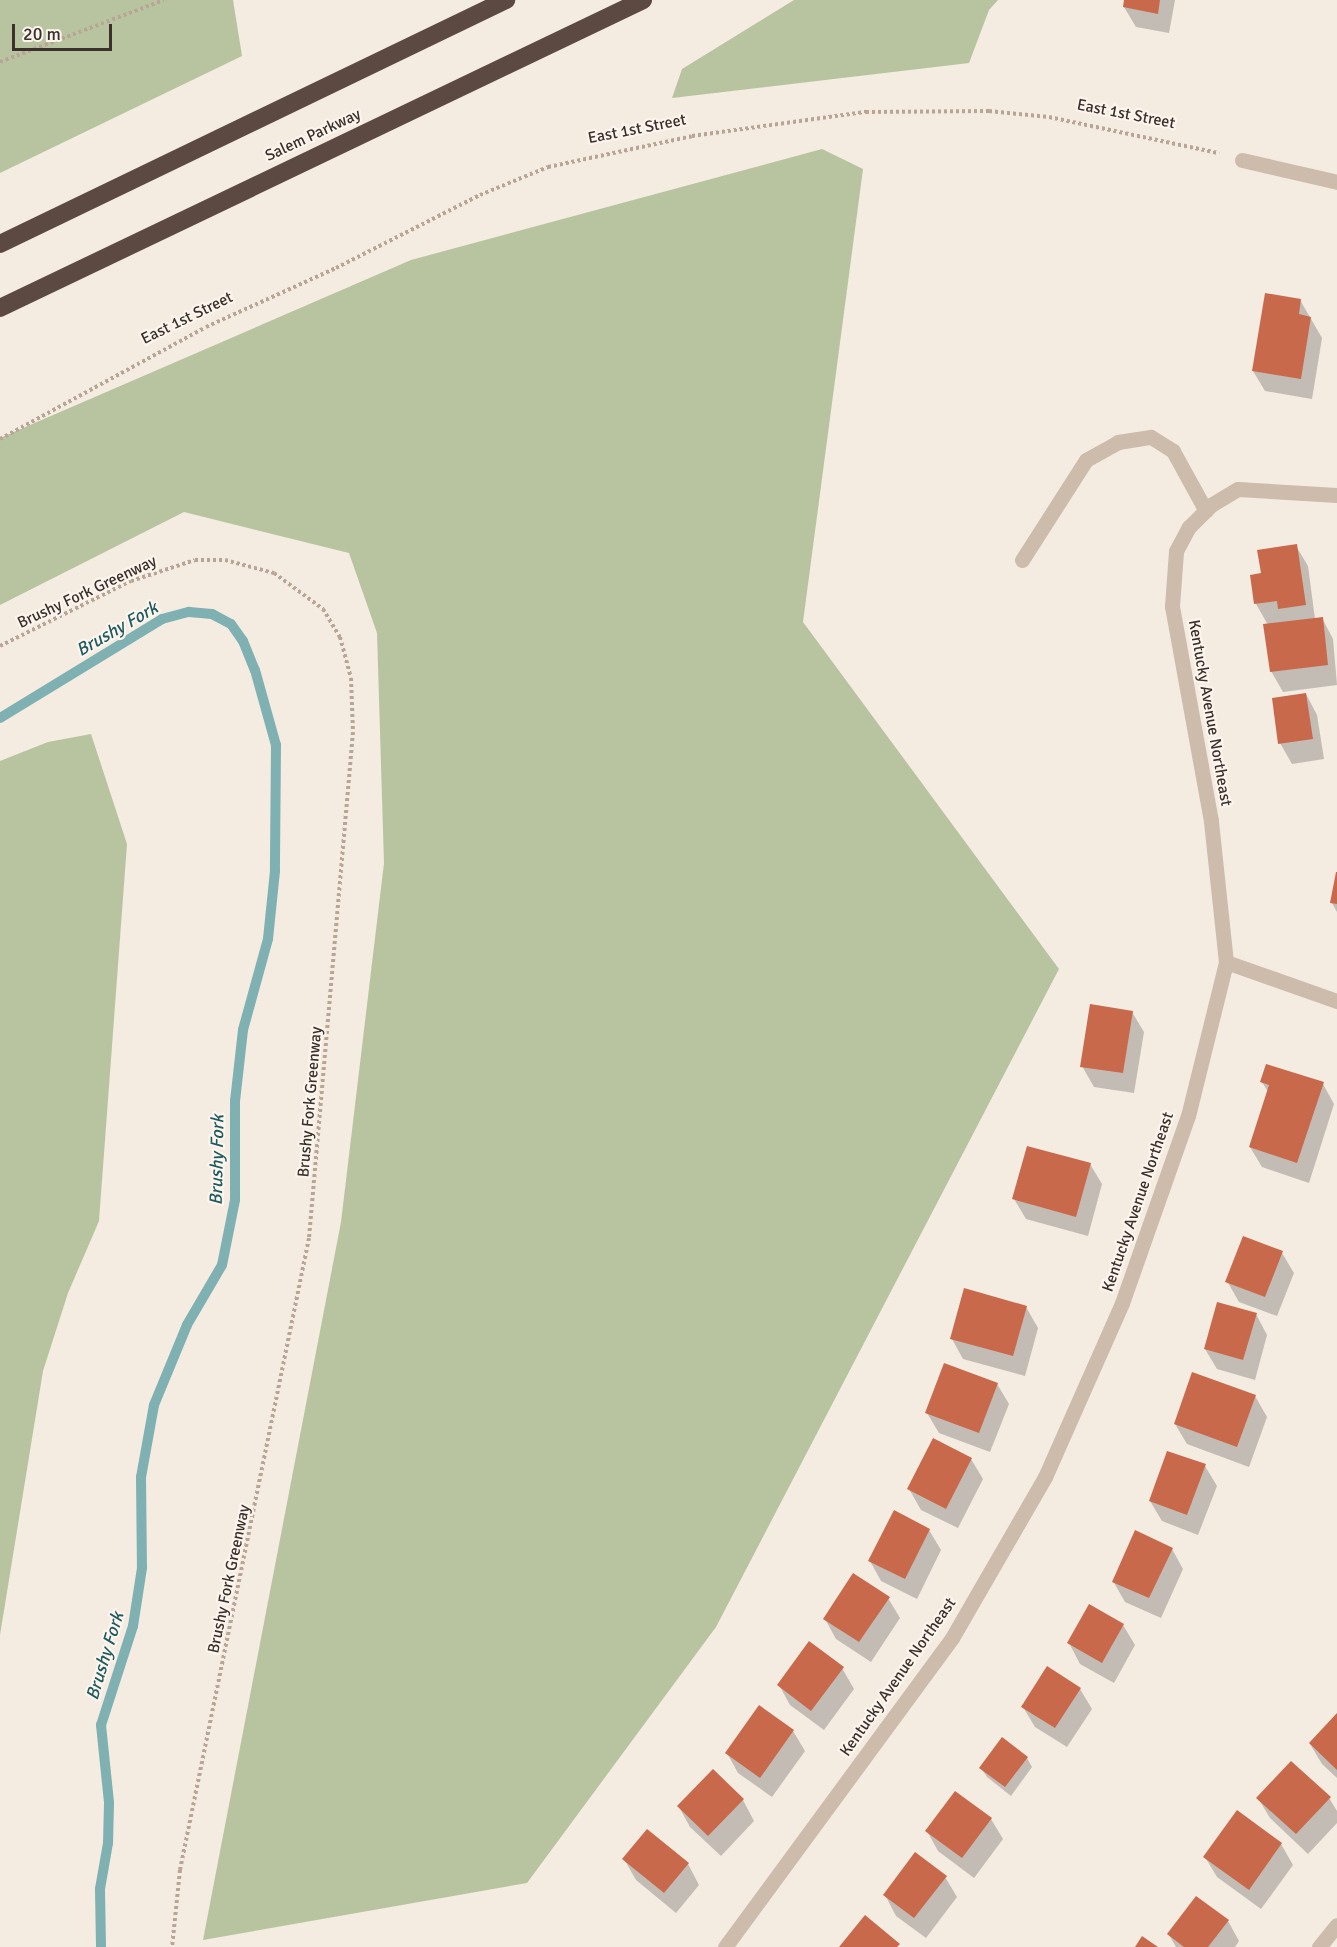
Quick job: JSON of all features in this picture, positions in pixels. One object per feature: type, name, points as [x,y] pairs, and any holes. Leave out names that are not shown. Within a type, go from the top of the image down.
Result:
[{"type":"highway","points":[[0,244],[506,0]]},
{"type":"highway","name":"Salem Parkway","points":[[0,308],[644,0]]},
{"type":"street","points":[[1242,160],[1337,182]]},
{"type":"street","points":[[1022,560],[1086,460],[1118,442],[1151,437],[1173,451],[1206,511]]},
{"type":"street","name":"Kentucky Avenue Northeast","points":[[724,1947],[952,1638],[1045,1477],[1122,1303],[1184,1127],[1226,962],[1211,821],[1172,606],[1176,551],[1189,527],[1206,511],[1238,489],[1337,495]]},
{"type":"street","points":[[1226,962],[1337,1001]]},
{"type":"street","points":[[1319,1947],[1337,1925]]},
{"type":"path","points":[[0,62],[164,0]]},
{"type":"path","name":"East 1st Street","points":[[0,439],[206,327],[336,268],[480,195],[548,166],[692,136],[866,112],[989,111],[1129,132],[1242,160]]},
{"type":"path","name":"Brushy Fork Greenway","points":[[0,646],[142,577],[195,560],[225,560],[274,573],[315,602],[340,637],[351,678],[353,732],[309,1238],[180,1870],[172,1947]]},
{"type":"green space","points":[[0,0],[233,0],[242,56],[0,173]]},
{"type":"green space","points":[[794,0],[998,0],[989,10],[969,63],[672,98],[682,69]]},
{"type":"green space","points":[[822,149],[863,169],[803,622],[1059,969],[716,1627],[527,1883],[203,1940],[341,1222],[384,863],[377,633],[349,553],[184,512],[0,605],[0,438],[411,260]]},
{"type":"green space","points":[[91,734],[127,844],[99,1221],[68,1293],[43,1371],[0,1635],[0,761],[48,742]]},
{"type":"building","points":[[1124,0],[1160,0],[1158,14],[1123,7]]},
{"type":"building","points":[[1265,293],[1301,299],[1299,314],[1311,317],[1301,379],[1252,371]]},
{"type":"building","points":[[1297,544],[1306,605],[1278,609],[1277,601],[1254,604],[1250,575],[1261,573],[1257,550]]},
{"type":"building","points":[[1323,617],[1328,665],[1270,672],[1263,624]]},
{"type":"building","points":[[1306,693],[1313,739],[1278,744],[1272,698]]},
{"type":"building","points":[[1337,872],[1337,904],[1330,903]]},
{"type":"building","points":[[1090,1004],[1133,1011],[1123,1073],[1080,1067]]},
{"type":"building","points":[[1266,1064],[1324,1082],[1297,1163],[1249,1147],[1269,1085],[1260,1082]]},
{"type":"building","points":[[1027,1146],[1091,1163],[1076,1217],[1012,1199]]},
{"type":"building","points":[[1243,1236],[1283,1251],[1265,1297],[1225,1282]]},
{"type":"building","points":[[964,1288],[1027,1306],[1013,1356],[950,1339]]},
{"type":"building","points":[[1217,1302],[1257,1313],[1243,1360],[1204,1349]]},
{"type":"building","points":[[944,1363],[998,1383],[979,1433],[925,1413]]},
{"type":"building","points":[[1192,1372],[1256,1395],[1237,1447],[1174,1424]]},
{"type":"building","points":[[933,1438],[972,1458],[946,1509],[907,1489]]},
{"type":"building","points":[[1167,1451],[1206,1464],[1187,1515],[1149,1501]]},
{"type":"building","points":[[894,1510],[930,1529],[905,1579],[868,1561]]},
{"type":"building","points":[[1135,1530],[1173,1548],[1149,1598],[1112,1582]]},
{"type":"building","points":[[853,1573],[890,1597],[859,1642],[823,1619]]},
{"type":"building","points":[[1089,1604],[1124,1624],[1102,1663],[1067,1643]]},
{"type":"building","points":[[809,1641],[844,1667],[811,1711],[777,1685]]},
{"type":"building","points":[[1047,1666],[1081,1688],[1055,1728],[1021,1707]]},
{"type":"building","points":[[759,1705],[794,1730],[760,1778],[725,1753]]},
{"type":"building","points":[[1337,1713],[1337,1770],[1309,1743]]},
{"type":"building","points":[[1002,1737],[1028,1757],[1005,1787],[979,1768]]},
{"type":"building","points":[[1291,1761],[1331,1797],[1296,1834],[1256,1798]]},
{"type":"building","points":[[713,1769],[744,1799],[708,1836],[677,1806]]},
{"type":"building","points":[[955,1791],[992,1818],[962,1858],[925,1831]]},
{"type":"building","points":[[1237,1810],[1282,1843],[1249,1890],[1203,1857]]},
{"type":"building","points":[[647,1829],[689,1863],[664,1893],[622,1859]]},
{"type":"building","points":[[915,1852],[947,1876],[914,1918],[883,1895]]},
{"type":"building","points":[[1196,1896],[1229,1920],[1208,1947],[1184,1947],[1167,1934]]},
{"type":"building","points":[[865,1915],[900,1944],[897,1947],[839,1947]]},
{"type":"building","points":[[1142,1936],[1158,1947],[1135,1947]]},
{"type":"waterway","name":"Brushy Fork","points":[[0,718],[162,619],[189,612],[212,614],[231,624],[243,641],[255,670],[276,745],[275,871],[268,939],[243,1030],[235,1101],[235,1200],[222,1265],[187,1325],[154,1405],[141,1477],[142,1568],[133,1626],[101,1725],[109,1803],[108,1843],[100,1889],[101,1947]]}]
